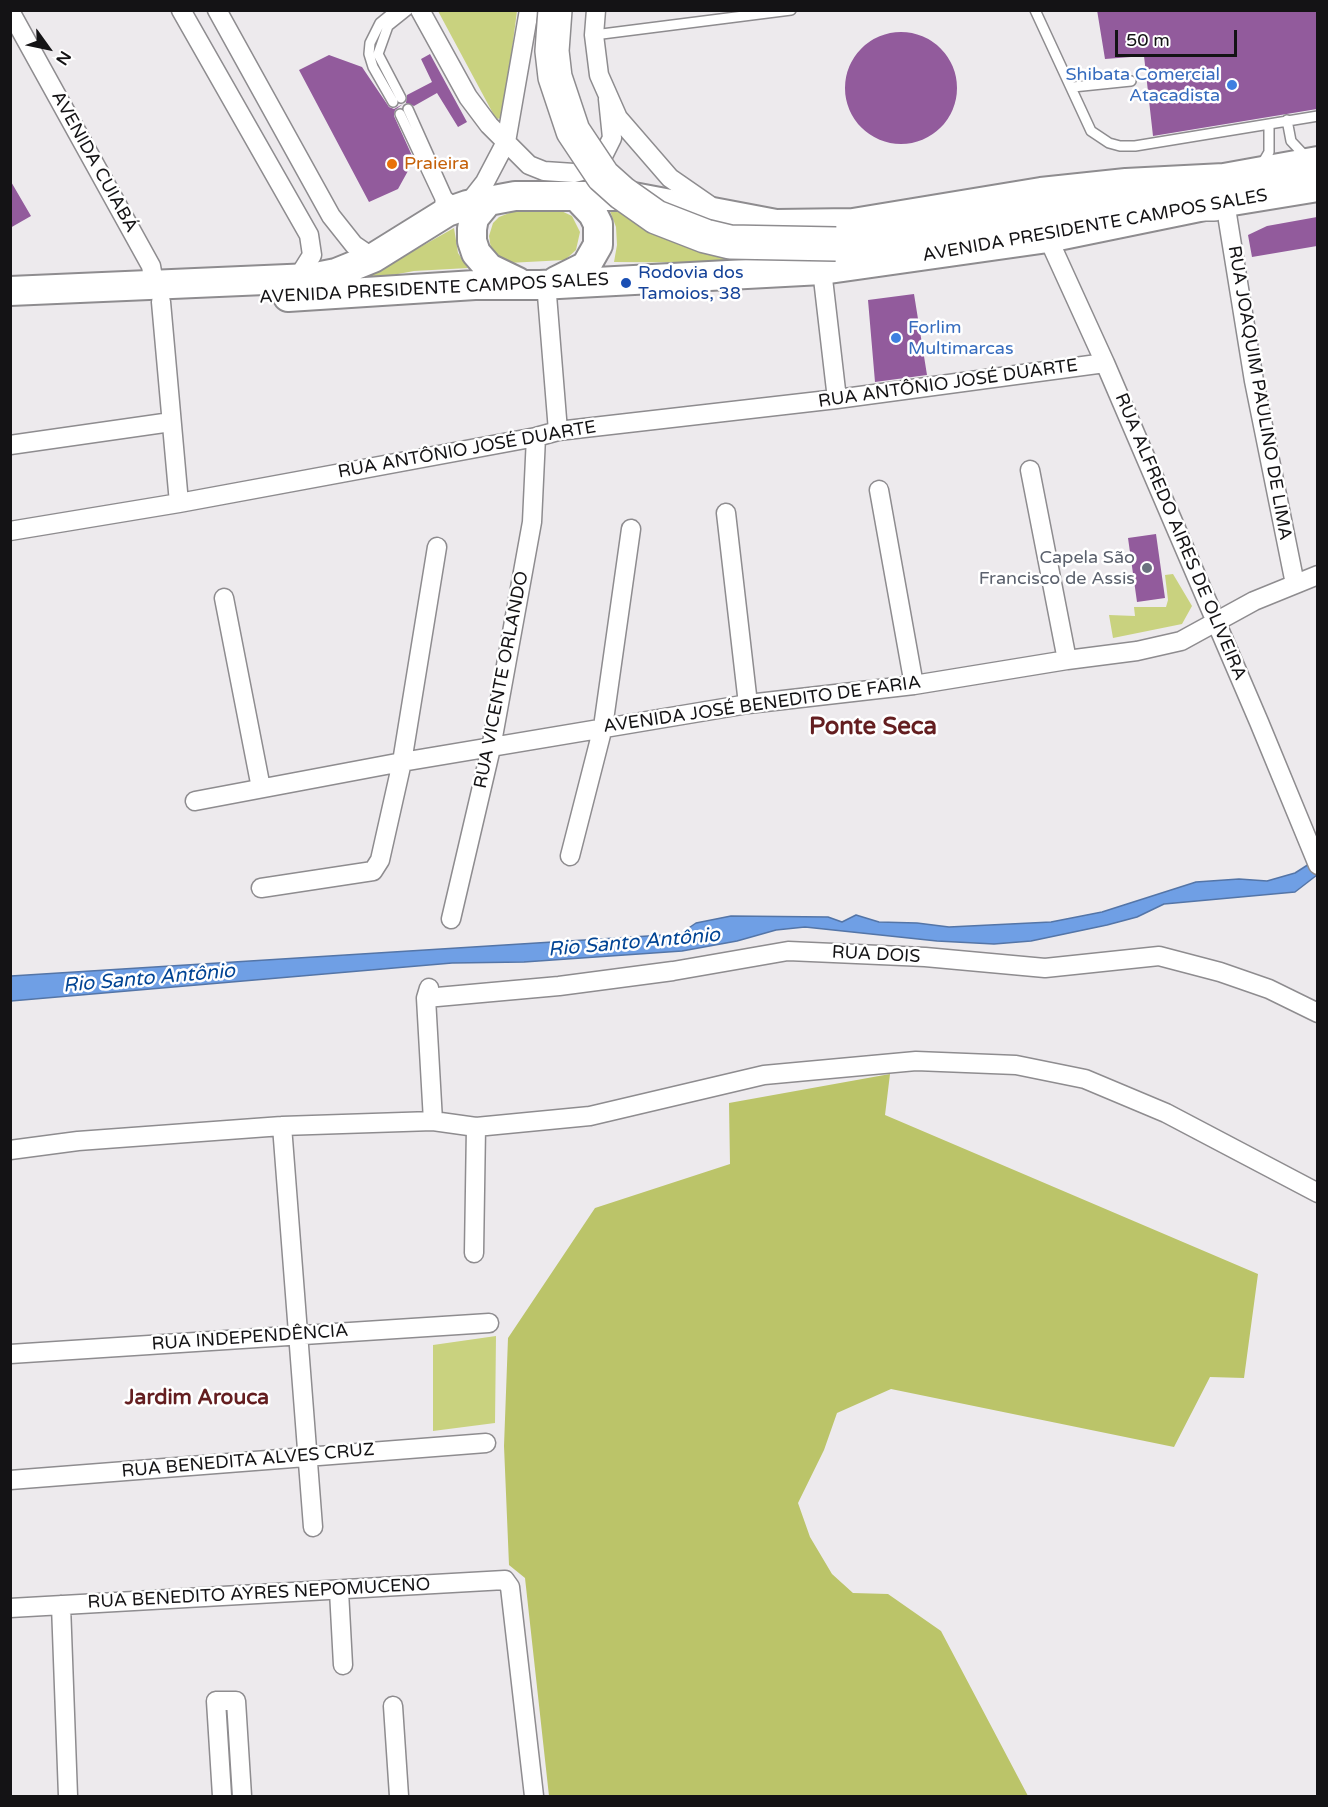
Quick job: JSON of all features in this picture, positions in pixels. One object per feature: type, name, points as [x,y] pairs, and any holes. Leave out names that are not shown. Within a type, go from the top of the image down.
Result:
[{"type":"highway","points":[[555,10],[552,51],[562,101],[573,131],[584,151],[603,176],[622,193],[656,217],[705,236],[829,257],[882,241],[1071,210],[1156,204],[1219,203]]},
{"type":"main road","name":"AVENIDA PRESIDENTE CAMPOS SALES","points":[[10,291],[157,292],[531,284],[1048,238],[1219,203],[1317,170]]},
{"type":"main road","name":"AVENIDA PRESIDENTE CAMPOS SALES","points":[[10,309],[336,273],[373,258],[461,205],[515,196],[628,196],[776,224],[853,223],[1050,191],[1126,183],[1224,178],[1257,172],[1317,170]]},
{"type":"main road","points":[[461,205],[474,219],[472,242],[476,253],[489,268],[531,284],[567,278],[578,272],[586,266],[598,245],[598,224],[593,214],[576,196]]},
{"type":"street","name":"AVENIDA CUIABÁ","points":[[10,10],[151,266],[157,292],[178,503]]},
{"type":"street","points":[[181,10],[309,236],[312,255],[297,279]]},
{"type":"street","points":[[217,10],[332,216],[354,245],[373,258]]},
{"type":"street","points":[[420,10],[468,97],[489,125],[529,165],[544,171],[586,170],[609,147],[612,125],[608,99]]},
{"type":"street","points":[[461,205],[485,182],[506,142],[530,10]]},
{"type":"street","points":[[596,10],[594,35],[599,75],[608,99],[630,134],[670,178],[723,214]]},
{"type":"street","points":[[224,87],[251,73]]},
{"type":"street","name":"RUA JOAQUIM PAULINO DE LIMA","points":[[1219,203],[1295,585]]},
{"type":"street","name":"RUA ALFREDO AIRES DE OLIVEIRA","points":[[1048,238],[1105,363],[1317,865]]},
{"type":"street","points":[[829,257],[837,399]]},
{"type":"street","points":[[531,284],[547,295],[558,431]]},
{"type":"street","name":"RUA ANTÔNIO JOSÉ DUARTE","points":[[10,531],[178,503],[558,431],[837,399],[1105,363]]},
{"type":"street","points":[[10,446],[171,422]]},
{"type":"street","name":"RUA VICENTE ORLANDO","points":[[451,920],[491,748],[531,522],[536,437]]},
{"type":"street","points":[[1030,470],[1067,660]]},
{"type":"street","points":[[879,490],[914,684]]},
{"type":"street","points":[[726,513],[748,704]]},
{"type":"street","points":[[570,856],[603,727],[631,529]]},
{"type":"street","points":[[261,888],[372,871],[380,860],[402,762],[437,548]]},
{"type":"street","name":"AVENIDA JOSÉ BENEDITO DE FARIA","points":[[195,801],[603,727],[748,704],[914,684],[1162,646],[1181,641],[1254,601],[1317,575]]},
{"type":"street","points":[[224,598],[261,788]]},
{"type":"street","name":"RUA DOIS","points":[[433,1121],[427,992],[559,986],[673,971],[788,951],[925,957],[1045,968],[1159,956],[1220,972],[1269,989],[1317,1013]]},
{"type":"street","points":[[10,1150],[78,1141],[282,1126],[433,1121],[476,1127],[590,1116],[764,1075],[916,1061],[1016,1065],[1085,1079],[1166,1113],[1317,1193]]},
{"type":"street","points":[[282,1126],[296,1334],[313,1527]]},
{"type":"street","points":[[474,1253],[476,1127]]},
{"type":"street","name":"RUA INDEPENDÊNCIA","points":[[10,1354],[489,1323]]},
{"type":"street","name":"RUA BENEDITA ALVES CRUZ","points":[[10,1480],[486,1443]]},
{"type":"street","name":"RUA BENEDITO AYRES NEPOMUCENO","points":[[10,1608],[339,1591],[501,1579],[508,1582],[534,1797]]},
{"type":"street","points":[[339,1591],[343,1665]]},
{"type":"street","points":[[61,1605],[68,1797]]},
{"type":"street","points":[[222,1797],[216,1701],[236,1701],[242,1797]]},
{"type":"street","points":[[393,1706],[399,1797]]},
{"type":"lane","points":[[396,10],[370,43],[369,54],[373,67],[397,100]]},
{"type":"lane","points":[[386,22],[408,10]]},
{"type":"lane","points":[[594,35],[792,10]]},
{"type":"lane","points":[[1035,10],[1073,87],[1091,131],[1099,138],[1120,146],[1136,146],[1317,116]]},
{"type":"lane","points":[[1073,87],[1131,81]]},
{"type":"lane","points":[[404,112],[461,205],[441,204],[404,112]]},
{"type":"lane","points":[[1287,120],[1295,148],[1317,170]]},
{"type":"lane","points":[[1257,172],[1269,152],[1269,124]]},
{"type":"green space","points":[[438,11],[517,11],[503,118],[496,119]]},
{"type":"green space","points":[[555,208],[572,216],[580,232],[576,250],[565,260],[508,263],[500,260],[491,249],[489,236],[493,223],[499,217],[512,212]]},
{"type":"green space","points":[[624,209],[758,258],[765,263],[614,262],[617,245],[616,227],[610,211]]},
{"type":"green space","points":[[454,228],[458,253],[468,268],[414,271],[339,285],[399,259]]},
{"type":"green space","points":[[1173,574],[1192,606],[1182,624],[1113,638],[1109,615],[1135,616],[1134,607],[1166,607],[1168,600],[1165,575]]},
{"type":"green space","points":[[890,1074],[885,1115],[1258,1274],[1244,1378],[1210,1377],[1174,1447],[891,1389],[837,1413],[824,1450],[798,1503],[810,1537],[832,1574],[853,1593],[888,1594],[941,1631],[1028,1796],[549,1796],[525,1578],[509,1565],[504,1446],[508,1338],[595,1208],[730,1164],[729,1103]]},
{"type":"green space","points":[[496,1336],[495,1423],[433,1431],[433,1345]]},
{"type":"water","name":"Rio Santo Antônio","points":[[1317,859],[1317,875],[1295,892],[1164,904],[1137,917],[1031,941],[994,944],[937,941],[805,927],[776,930],[737,941],[682,951],[524,962],[452,963],[11,1001],[11,976],[680,934],[696,923],[731,916],[828,917],[842,922],[856,915],[879,922],[949,927],[1051,922],[1102,912],[1196,882],[1239,879],[1267,881],[1295,873]]},
{"type":"building","name":"Shibata Comercial Atacadista","points":[[1097,10],[1317,10],[1317,109],[1153,136],[1144,56],[1105,59]]},
{"type":"building","points":[[901,32],[923,36],[941,48],[953,66],[957,88],[953,110],[941,128],[923,140],[901,144],[879,140],[861,128],[849,110],[845,88],[849,66],[861,48],[879,36]]},
{"type":"building","points":[[430,54],[467,122],[458,127],[437,93],[414,106],[406,103],[407,95],[432,82],[421,59]]},
{"type":"building","points":[[329,55],[362,67],[389,107],[394,109],[403,104],[395,110],[394,116],[414,160],[398,189],[369,202],[299,70]]},
{"type":"building","points":[[10,180],[31,216],[10,228]]},
{"type":"building","points":[[1317,217],[1317,246],[1252,257],[1248,235],[1267,226]]},
{"type":"building","name":"Forlim Multimarcas","points":[[914,294],[927,375],[875,382],[868,300]]},
{"type":"building","name":"Capela São Francisco de Assis","points":[[1156,534],[1165,598],[1137,602],[1128,538]]},
{"type":"place","name":"Shibata Comercial Atacadista","points":[[1232,85]]},
{"type":"place","name":"Praieira","points":[[392,164]]},
{"type":"place","name":"Rodovia dos Tamoios, 38","points":[[626,283]]},
{"type":"place","name":"Forlim Multimarcas","points":[[896,338]]},
{"type":"place","name":"Capela São Francisco de Assis","points":[[1147,568]]},
{"type":"district","name":"Ponte Seca","points":[[873,728]]},
{"type":"district","name":"Jardim Arouca","points":[[197,1398]]}]
